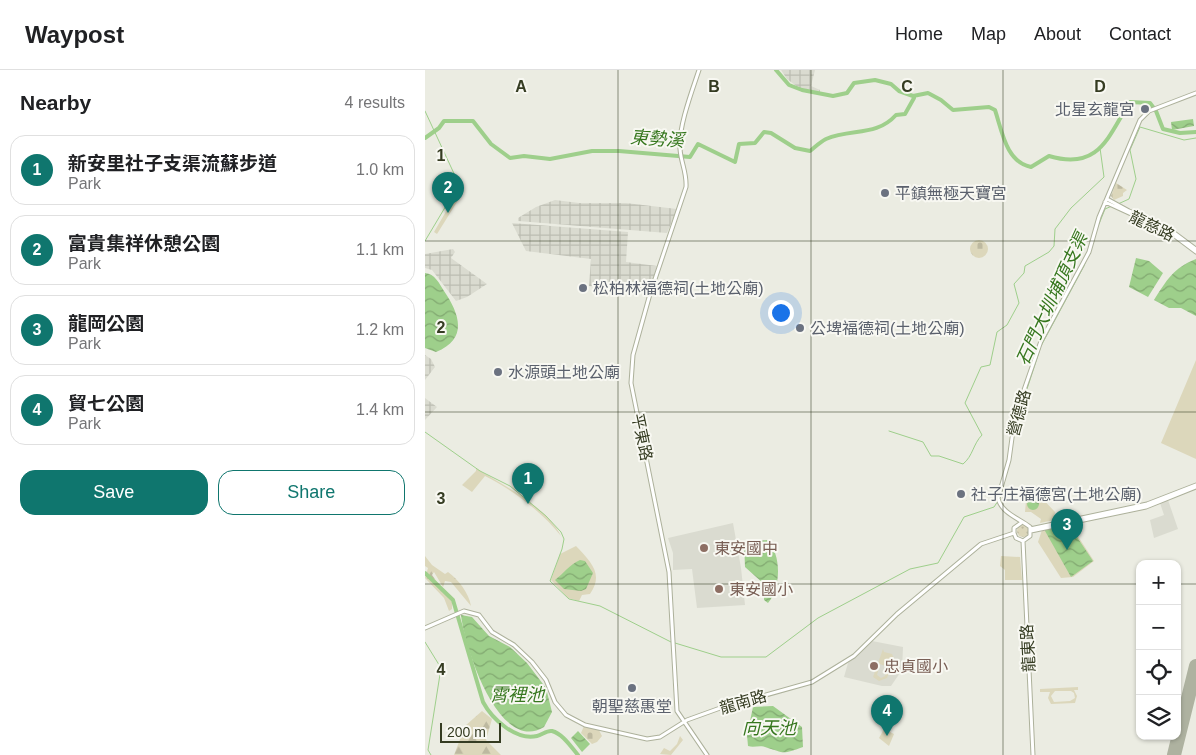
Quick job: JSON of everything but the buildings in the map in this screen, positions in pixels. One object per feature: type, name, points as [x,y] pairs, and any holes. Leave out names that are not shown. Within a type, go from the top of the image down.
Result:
[{"type":"street","name":"平東路","points":[[699,70],[681,135],[681,158],[687,179],[684,197],[654,279],[633,355],[631,383],[666,556],[674,643],[677,711],[707,755]]},
{"type":"street","name":"營德路","points":[[1021,523],[998,501],[1009,460],[1015,416],[1038,349],[1085,262],[1106,200],[1137,125],[1149,111],[1196,93]]},
{"type":"street","name":"龍慈路","points":[[1106,200],[1129,212],[1165,226],[1196,250]]},
{"type":"street","points":[[1031,530],[1030,536],[1023,541],[1016,538],[1014,533],[1014,528],[1021,523],[1031,530],[1146,507],[1196,486]]},
{"type":"street","name":"龍南路","points":[[425,628],[456,613],[471,612],[479,614],[492,632],[514,645],[532,662],[549,685],[557,706],[570,718],[585,725],[652,739],[663,736],[685,722],[723,707],[813,682],[854,656],[897,614],[981,544],[1014,533]]},
{"type":"street","name":"龍東路","points":[[1023,541],[1033,755]]},
{"type":"shaded area","points":[[781,70],[815,70],[811,86],[820,90],[820,93],[799,88],[787,79]]},
{"type":"shaded area","points":[[555,200],[579,203],[626,203],[677,209],[667,233],[518,221],[518,218],[536,207]]},
{"type":"shaded area","points":[[512,223],[628,232],[626,262],[657,266],[649,294],[589,286],[591,259],[526,251]]},
{"type":"shaded area","points":[[453,249],[455,252],[451,258],[487,284],[467,297],[456,301],[432,270],[425,268],[425,254]]},
{"type":"shaded area","points":[[425,355],[431,359],[435,367],[425,380]]},
{"type":"shaded area","points":[[425,398],[437,407],[425,420]]},
{"type":"shaded area","points":[[1168,500],[1178,529],[1154,538],[1150,520],[1164,515],[1160,503]]},
{"type":"shaded area","name":"東安國中","points":[[733,523],[745,605],[697,608],[692,569],[673,570],[673,553],[668,538]]},
{"type":"shaded area","name":"忠貞國小","points":[[872,641],[903,647],[902,670],[891,686],[882,686],[844,677],[848,663]]},
{"type":"green space","points":[[459,181],[463,184],[462,194],[437,234],[434,232],[458,191]]},
{"type":"green space","points":[[1116,183],[1127,190],[1123,193],[1123,196],[1114,200],[1111,196]]},
{"type":"green space","points":[[975,240],[983,240],[988,245],[986,256],[975,258],[970,253],[970,245]]},
{"type":"green space","points":[[1196,360],[1196,459],[1161,443]]},
{"type":"green space","points":[[476,468],[535,506],[554,525],[561,536],[545,518],[526,502],[485,476],[472,492],[462,485],[476,471]]},
{"type":"green space","points":[[1027,490],[1039,495],[1055,512],[1054,520],[1040,523],[1041,519],[1031,512],[1025,512]]},
{"type":"green space","points":[[1070,524],[1094,561],[1073,577],[1061,578],[1038,542],[1042,530]]},
{"type":"green space","points":[[1021,525],[1025,525],[1029,531],[1025,537],[1021,537],[1017,533],[1017,529]]},
{"type":"green space","points":[[576,546],[591,563],[596,574],[594,587],[590,594],[582,595],[579,601],[568,598],[551,580],[560,554]]},
{"type":"green space","points":[[425,556],[432,565],[445,574],[448,572],[456,578],[463,587],[471,606],[451,582],[445,581],[443,587],[434,572],[432,575],[452,602],[452,609],[449,611],[444,598],[425,578],[428,568],[425,566]]},
{"type":"green space","points":[[1001,556],[1020,557],[1022,580],[1005,580],[1005,570],[1000,566]]},
{"type":"green space","points":[[883,649],[884,652],[892,654],[894,659],[887,678],[879,681],[873,677]],"holes":[[[880,664],[888,667],[885,676],[881,678],[877,675]]]},
{"type":"green space","points":[[1078,687],[1078,690],[1074,690],[1077,696],[1075,703],[1051,704],[1048,698],[1050,692],[1040,692],[1040,689]],"holes":[[[1055,691],[1071,691],[1074,693],[1075,698],[1070,701],[1054,702],[1051,696]]]},
{"type":"green space","points":[[482,711],[492,719],[486,740],[501,755],[454,755],[465,726]]},
{"type":"green space","points":[[584,726],[599,730],[602,736],[597,742],[592,744],[581,733]]},
{"type":"green space","points":[[884,729],[894,734],[889,746],[879,738]]},
{"type":"green space","points":[[680,736],[683,740],[671,755],[660,754],[664,748],[670,751],[677,744]]},
{"type":"water","points":[[1193,119],[1194,126],[1172,130],[1171,122]]},
{"type":"water","points":[[1136,258],[1149,261],[1163,273],[1148,297],[1129,287]]},
{"type":"water","points":[[1196,259],[1196,316],[1181,308],[1169,308],[1154,300],[1176,271]]},
{"type":"water","points":[[425,273],[434,277],[440,285],[454,308],[457,317],[457,333],[453,340],[446,347],[436,352],[425,348]]},
{"type":"water","points":[[1031,498],[1035,498],[1039,504],[1035,510],[1031,510],[1027,506],[1027,502]]},
{"type":"water","points":[[1069,525],[1093,561],[1071,577],[1045,531],[1045,529]]},
{"type":"water","points":[[767,540],[775,554],[778,571],[775,589],[768,603],[764,600],[764,584],[745,567],[744,542]]},
{"type":"water","points":[[580,560],[585,561],[593,573],[586,589],[581,591],[564,589],[555,580]]},
{"type":"water","name":"霄裡池","points":[[461,615],[472,617],[489,636],[510,647],[527,663],[546,688],[552,712],[544,727],[527,731],[512,725],[498,712],[476,671]]},
{"type":"water","name":"向天池","points":[[773,706],[802,727],[803,747],[780,752],[763,746],[748,746],[747,735],[753,707]]},
{"type":"water","points":[[578,731],[590,744],[582,752],[571,738]]},
{"type":"waterway","points":[[776,70],[789,85],[802,90],[833,96],[847,93],[854,83],[875,80],[891,84],[899,91],[913,96],[928,93],[941,100],[953,110],[989,107],[995,110],[1010,152],[1016,159],[1031,167],[1049,156],[1080,159],[1091,154],[1108,138],[1130,102],[1150,103],[1156,111],[1163,129],[1180,133],[1196,132]]},
{"type":"waterway","name":"東勢溪","points":[[425,138],[439,128],[444,121],[473,121],[491,144],[510,158],[524,156],[550,159],[592,151],[619,151],[690,157],[698,144],[735,162],[739,144],[755,143],[764,132],[771,133],[795,148],[810,151],[826,139],[872,129],[888,122],[896,115],[905,114],[914,98],[913,96]]},
{"type":"waterway","points":[[425,111],[457,180],[456,189],[425,241]]},
{"type":"waterway","name":"石門大圳埔頂支渠","points":[[1118,204],[1129,199],[1136,179],[1130,150],[1140,127],[1184,140],[1196,138]]},
{"type":"waterway","name":"石門大圳埔頂支渠","points":[[889,431],[923,442],[931,456],[939,456],[963,464],[969,457],[982,435],[965,403],[981,367],[990,365],[997,332],[1007,325],[1019,303],[1014,284],[1024,273],[1025,266],[1049,252],[1054,246],[1055,229],[1071,208],[1104,177],[1100,148]]},
{"type":"waterway","name":"石門大圳埔頂支渠","points":[[1099,224],[1105,209],[1112,206]]},
{"type":"waterway","name":"石門大圳埔頂支渠","points":[[1041,346],[1084,266],[1096,233]]},
{"type":"waterway","name":"石門大圳埔頂支渠","points":[[1015,426],[1040,349]]},
{"type":"waterway","points":[[425,432],[480,471],[510,486],[546,516],[561,532],[564,539],[562,549],[550,581],[569,599],[600,606],[671,642]]},
{"type":"waterway","name":"石門大圳埔頂支渠","points":[[675,643],[721,657],[766,657],[818,618],[910,569],[938,563],[964,517],[994,507],[1000,498],[1010,460]]},
{"type":"waterway","points":[[425,573],[453,600],[483,702],[492,715],[505,727],[521,735],[537,736],[552,731],[567,741],[578,755]]},
{"type":"waterway","points":[[425,642],[441,668],[428,750],[431,755]]},
{"type":"runway","points":[[1174,755],[1196,666]]},
{"type":"place","name":"北星玄龍宮","points":[[1145,109]]},
{"type":"place","name":"平鎮無極天寶宮","points":[[885,193]]},
{"type":"place","name":"富貴集祥休憩公園","points":[[448,213]]},
{"type":"place","name":"松柏林福德祠(土地公廟)","points":[[583,288]]},
{"type":"place","name":"公埤福德祠(土地公廟)","points":[[800,328]]},
{"type":"place","name":"水源頭土地公廟","points":[[498,372]]},
{"type":"place","name":"社子庄福德宮(土地公廟)","points":[[961,494]]},
{"type":"place","name":"新安里社子支渠流蘇步道","points":[[528,504]]},
{"type":"place","name":"東安國中","points":[[704,548]]},
{"type":"place","name":"龍岡公園","points":[[1067,550]]},
{"type":"place","name":"東安國小","points":[[719,589]]},
{"type":"place","name":"忠貞國小","points":[[874,666]]},
{"type":"place","name":"朝聖慈惠堂","points":[[632,688]]},
{"type":"place","name":"貿七公園","points":[[887,736]]}]
